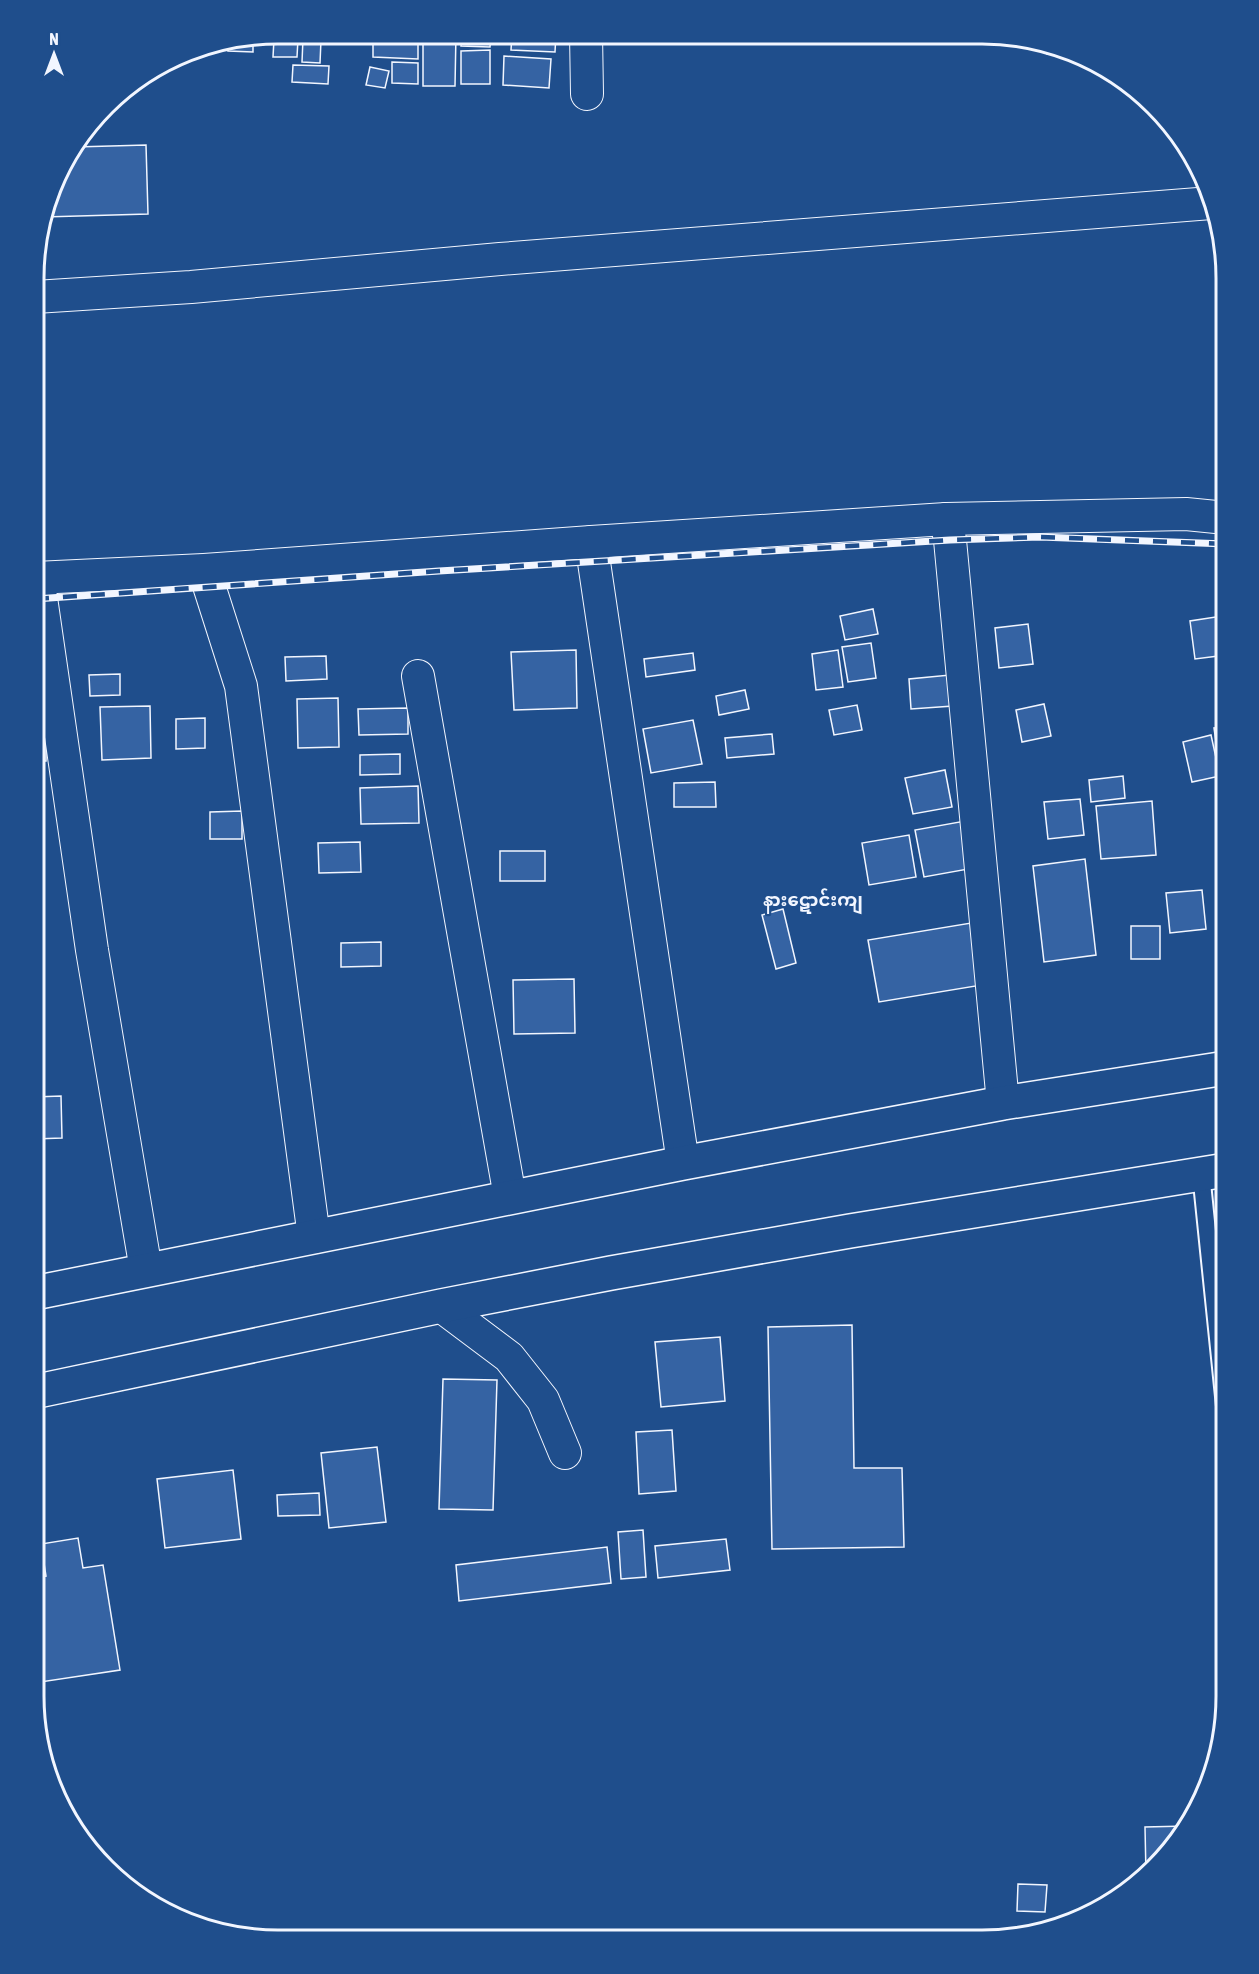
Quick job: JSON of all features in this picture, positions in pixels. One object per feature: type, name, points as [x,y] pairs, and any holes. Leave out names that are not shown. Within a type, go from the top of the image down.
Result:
[{"type":"main road","points":[[44,1291],[683,1163],[1004,1103],[1216,1070]]},
{"type":"main road","points":[[44,1390],[441,1306],[611,1273],[1213,1171]]},
{"type":"street","points":[[586,44],[587,94]]},
{"type":"street","points":[[44,296],[191,287],[500,259],[1203,204]]},
{"type":"street","points":[[44,578],[204,570],[946,519],[1186,514],[1216,517]]},
{"type":"street","points":[[946,519],[950,540],[1004,1103]]},
{"type":"street","points":[[591,542],[683,1163]]},
{"type":"street","points":[[204,570],[241,686],[314,1237]]},
{"type":"street","points":[[44,625],[92,950],[146,1270]]},
{"type":"street","points":[[418,676],[510,1197]]},
{"type":"street","points":[[441,1306],[509,1357],[543,1400],[565,1453]]},
{"type":"lane","points":[[1213,1171],[1216,1228]]},
{"type":"building","points":[[274,44],[298,44],[297,57],[273,57]]},
{"type":"building","points":[[303,44],[321,44],[320,63],[302,62]]},
{"type":"building","points":[[373,44],[418,44],[418,59],[373,57]]},
{"type":"building","points":[[423,44],[456,44],[455,86],[423,86]]},
{"type":"building","points":[[461,44],[490,44],[490,47],[461,46]]},
{"type":"building","points":[[511,44],[555,44],[555,52],[511,50]]},
{"type":"building","points":[[253,45],[253,52],[228,51],[228,49]]},
{"type":"building","points":[[490,50],[490,84],[461,84],[461,51]]},
{"type":"building","points":[[504,56],[551,59],[549,88],[503,85]]},
{"type":"building","points":[[392,62],[418,63],[418,84],[392,83]]},
{"type":"building","points":[[293,65],[329,66],[328,84],[292,82]]},
{"type":"building","points":[[370,67],[389,71],[385,88],[366,85]]},
{"type":"building","points":[[146,145],[148,214],[51,217],[61,188],[84,147]]},
{"type":"building","points":[[873,609],[878,634],[845,640],[840,616]]},
{"type":"building","points":[[1216,617],[1216,656],[1195,659],[1190,621]]},
{"type":"building","points":[[1028,624],[1033,664],[999,668],[995,628]]},
{"type":"building","points":[[871,643],[876,678],[848,682],[842,647]]},
{"type":"building","points":[[576,650],[577,708],[514,710],[511,652]]},
{"type":"building","points":[[838,650],[843,687],[816,690],[812,654]]},
{"type":"building","points":[[693,653],[695,670],[646,677],[644,659]]},
{"type":"building","points":[[326,656],[327,679],[286,681],[285,657]]},
{"type":"building","points":[[120,674],[120,695],[90,696],[89,675]]},
{"type":"building","points":[[950,675],[953,706],[911,709],[909,679]]},
{"type":"building","points":[[745,690],[749,709],[719,715],[716,696]]},
{"type":"building","points":[[338,698],[339,747],[298,748],[297,699]]},
{"type":"building","points":[[1044,704],[1051,736],[1022,742],[1016,710]]},
{"type":"building","points":[[857,705],[862,730],[834,735],[829,710]]},
{"type":"building","points":[[150,706],[151,758],[102,760],[100,707]]},
{"type":"building","points":[[408,708],[408,734],[359,735],[358,709]]},
{"type":"building","points":[[205,718],[205,748],[176,749],[176,719]]},
{"type":"building","points":[[693,720],[702,764],[651,773],[643,729]]},
{"type":"building","points":[[772,734],[774,754],[727,758],[725,738]]},
{"type":"building","points":[[1211,735],[1216,758],[1216,777],[1192,782],[1183,742]]},
{"type":"building","points":[[44,739],[46,739],[46,761],[44,761]]},
{"type":"building","points":[[400,754],[400,774],[360,775],[360,755]]},
{"type":"building","points":[[945,770],[952,807],[913,814],[905,778]]},
{"type":"building","points":[[1123,776],[1125,798],[1091,802],[1089,780]]},
{"type":"building","points":[[715,782],[716,807],[674,807],[674,783]]},
{"type":"building","points":[[418,786],[419,823],[361,824],[360,788]]},
{"type":"building","points":[[1080,799],[1084,835],[1048,839],[1044,802]]},
{"type":"building","points":[[1152,801],[1156,855],[1101,859],[1096,806]]},
{"type":"building","points":[[242,811],[242,839],[210,839],[210,812]]},
{"type":"building","points":[[965,821],[974,868],[924,877],[915,830]]},
{"type":"building","points":[[909,835],[916,877],[869,885],[862,843]]},
{"type":"building","points":[[360,842],[361,872],[319,873],[318,843]]},
{"type":"building","points":[[500,851],[545,851],[545,881],[500,881]]},
{"type":"building","points":[[1085,859],[1096,955],[1044,962],[1033,866]]},
{"type":"building","points":[[1202,890],[1206,929],[1170,933],[1166,893]]},
{"type":"building","points":[[783,909],[796,963],[776,969],[762,915]]},
{"type":"building","points":[[971,923],[982,985],[879,1002],[868,940]]},
{"type":"building","points":[[1131,926],[1160,926],[1160,959],[1131,959]]},
{"type":"building","points":[[381,942],[381,966],[341,967],[341,943]]},
{"type":"building","points":[[574,979],[575,1033],[514,1034],[513,980]]},
{"type":"building","points":[[61,1096],[62,1138],[44,1139],[44,1097]]},
{"type":"building","points":[[852,1325],[854,1468],[902,1468],[904,1547],[772,1549],[768,1327]]},
{"type":"building","points":[[720,1337],[725,1401],[661,1407],[655,1342]]},
{"type":"building","points":[[443,1379],[497,1380],[493,1510],[439,1509]]},
{"type":"building","points":[[672,1430],[676,1491],[639,1494],[636,1432]]},
{"type":"building","points":[[377,1447],[386,1522],[329,1528],[321,1453]]},
{"type":"building","points":[[233,1470],[241,1539],[165,1548],[157,1479]]},
{"type":"building","points":[[319,1493],[320,1515],[278,1516],[277,1495]]},
{"type":"building","points":[[643,1530],[646,1577],[621,1579],[618,1532]]},
{"type":"building","points":[[78,1538],[83,1568],[103,1565],[120,1670],[44,1681],[44,1576],[46,1576],[44,1544]]},
{"type":"building","points":[[726,1539],[730,1570],[658,1578],[655,1546]]},
{"type":"building","points":[[607,1547],[611,1583],[459,1601],[456,1565]]},
{"type":"building","points":[[1176,1826],[1146,1863],[1145,1827]]},
{"type":"building","points":[[1018,1884],[1047,1885],[1045,1912],[1017,1911]]},
{"type":"railway","points":[[44,598],[439,571],[950,540],[1040,537],[1216,544]]},
{"type":"district","name":"နားဋောင်းကျ","points":[[813,900]]}]
